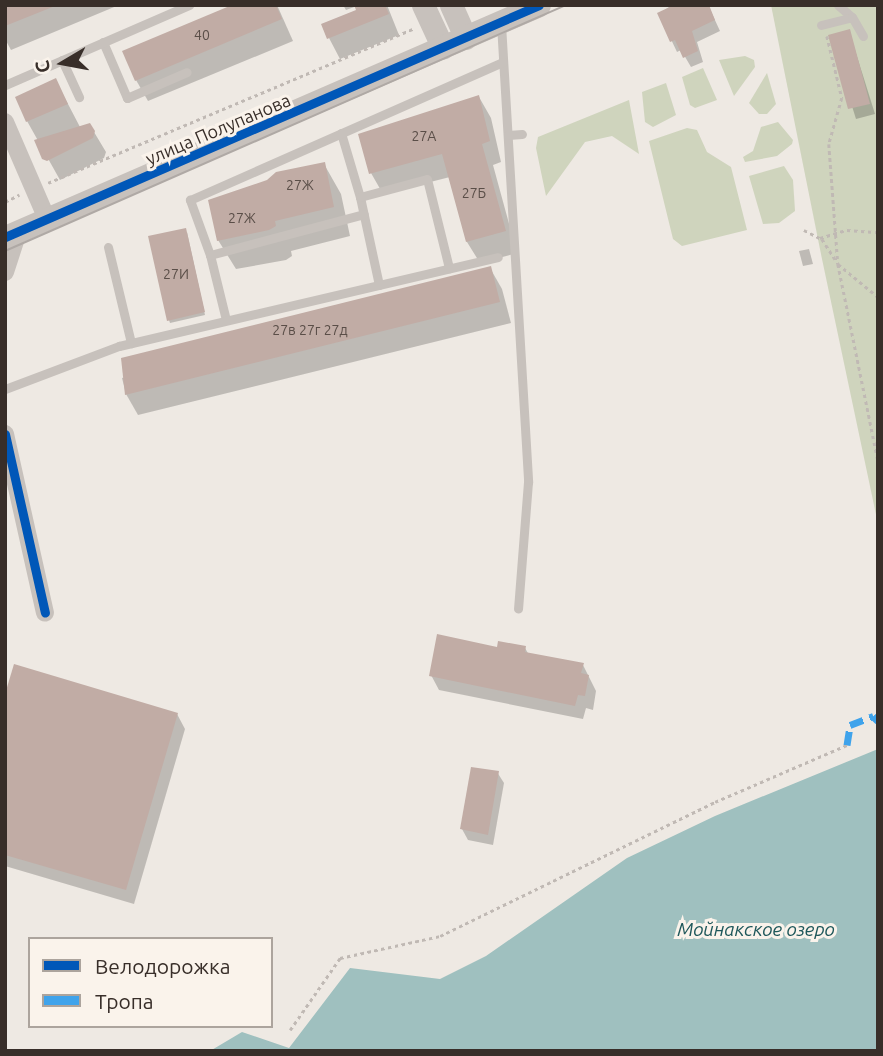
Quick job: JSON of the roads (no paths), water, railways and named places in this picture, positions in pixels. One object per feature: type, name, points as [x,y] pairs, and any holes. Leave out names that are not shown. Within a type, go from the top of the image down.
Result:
[{"type":"street","points":[[450,5],[466,38],[539,5]]},
{"type":"street","points":[[427,15],[443,48]]},
{"type":"street","name":"улица Полупанова","points":[[12,234],[466,38]]},
{"type":"street","points":[[5,122],[47,219]]},
{"type":"street","points":[[5,272],[12,234]]},
{"type":"street","points":[[5,434],[44,613]]},
{"type":"lane","points":[[5,85],[174,8],[189,5]]},
{"type":"lane","points":[[838,5],[852,17],[863,36]]},
{"type":"lane","points":[[822,25],[852,17]]},
{"type":"lane","points":[[502,23],[528,482],[518,609]]},
{"type":"lane","points":[[103,42],[127,98],[187,72]]},
{"type":"lane","points":[[62,60],[79,97]]},
{"type":"lane","points":[[226,320],[209,255],[190,200],[503,62]]},
{"type":"lane","points":[[341,133],[360,197],[379,285]]},
{"type":"lane","points":[[508,135],[522,134]]},
{"type":"lane","points":[[360,197],[427,179],[449,268]]},
{"type":"lane","points":[[209,255],[364,214]]},
{"type":"lane","points":[[108,247],[131,343]]},
{"type":"lane","points":[[5,389],[131,343],[498,257]]},
{"type":"water","name":"Мойнакское озеро","points":[[878,749],[878,1051],[210,1051],[242,1032],[289,1048],[350,968],[440,979],[486,956],[627,858],[715,816]]},
{"type":"tram line","points":[[5,251],[566,5]]}]
